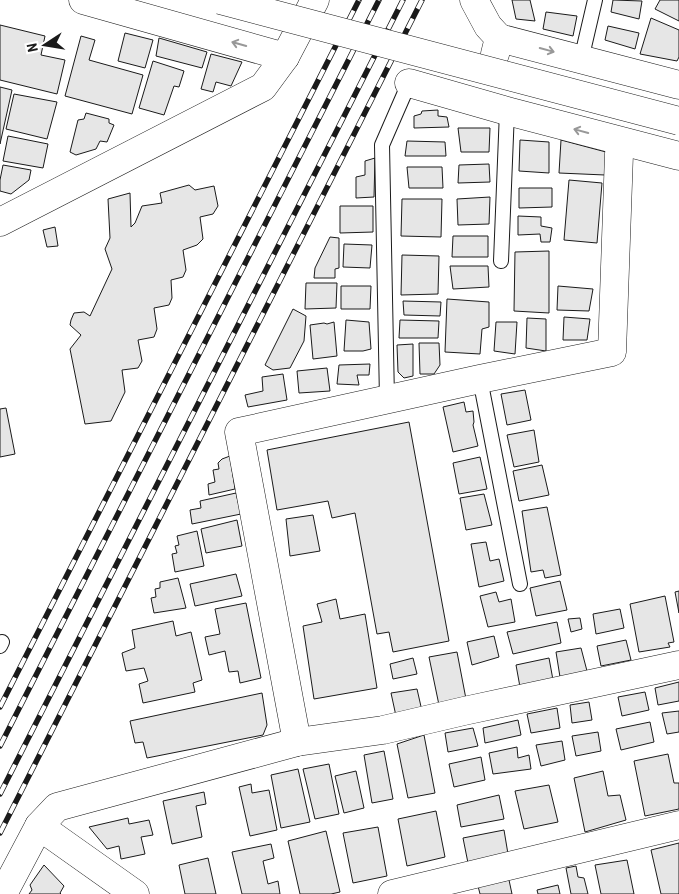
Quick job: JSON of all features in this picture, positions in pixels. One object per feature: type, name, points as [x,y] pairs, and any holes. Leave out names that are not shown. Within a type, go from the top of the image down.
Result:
[{"type":"street","points":[[83,0],[286,57]]},
{"type":"street","points":[[220,0],[679,121]]},
{"type":"street","points":[[0,222],[262,87],[286,57],[315,0]]},
{"type":"street","points":[[474,0],[488,26],[500,38],[679,85]]},
{"type":"street","points":[[480,102],[500,38]]},
{"type":"street","points":[[410,83],[621,142],[679,156]]},
{"type":"street","points":[[297,742],[240,432],[612,352],[621,142]]},
{"type":"street","points":[[3,894],[39,826],[57,807],[297,742],[382,730],[679,665]]},
{"type":"street","points":[[392,894],[455,887],[679,825]]},
{"type":"street","points":[[39,826],[136,894]]},
{"type":"lane","points":[[581,60],[595,0]]},
{"type":"lane","points":[[387,399],[382,145],[410,83]]},
{"type":"lane","points":[[501,261],[507,111]]},
{"type":"lane","points":[[480,379],[520,584]]},
{"type":"building","points":[[512,0],[530,0],[535,21],[516,19]]},
{"type":"building","points":[[613,0],[642,1],[639,19],[611,12]]},
{"type":"building","points":[[660,0],[679,0],[679,21],[655,9]]},
{"type":"building","points":[[546,12],[577,16],[573,36],[543,29]]},
{"type":"building","points":[[651,18],[679,30],[679,57],[677,61],[640,54]]},
{"type":"building","points":[[0,25],[45,36],[41,55],[65,60],[57,94],[0,80]]},
{"type":"building","points":[[608,26],[639,33],[635,49],[605,40]]},
{"type":"building","points":[[125,33],[153,40],[145,68],[118,61]]},
{"type":"building","points":[[81,36],[95,40],[89,60],[143,75],[132,114],[65,96]]},
{"type":"building","points":[[159,38],[207,52],[202,68],[156,56]]},
{"type":"building","points":[[211,54],[242,62],[231,86],[216,82],[213,92],[201,89]]},
{"type":"building","points":[[153,61],[184,71],[179,87],[174,86],[164,115],[139,108]]},
{"type":"building","points":[[0,87],[12,90],[0,144]]},
{"type":"building","points":[[14,94],[57,102],[47,139],[6,129]]},
{"type":"building","points":[[438,110],[438,116],[447,117],[449,127],[414,128],[414,116],[421,114],[422,111]]},
{"type":"building","points":[[86,113],[109,119],[109,123],[114,125],[107,142],[100,141],[96,149],[76,155],[70,152],[78,120],[84,119]]},
{"type":"building","points":[[458,128],[490,128],[489,152],[461,152]]},
{"type":"building","points":[[8,136],[48,144],[43,168],[3,161]]},
{"type":"building","points":[[520,140],[549,142],[549,173],[519,171]]},
{"type":"building","points":[[561,140],[606,152],[605,175],[559,173]]},
{"type":"building","points":[[407,141],[445,142],[446,156],[405,156]]},
{"type":"building","points":[[375,158],[374,197],[356,198],[356,177],[365,175],[365,161]]},
{"type":"building","points":[[489,164],[490,182],[458,183],[459,165]]},
{"type":"building","points":[[3,165],[31,170],[29,180],[11,194],[0,191]]},
{"type":"building","points":[[407,167],[442,167],[443,188],[409,188]]},
{"type":"building","points":[[569,180],[602,183],[597,243],[564,240]]},
{"type":"building","points":[[189,185],[195,190],[214,186],[218,206],[213,214],[200,217],[203,239],[197,245],[183,250],[186,270],[183,277],[171,280],[172,298],[169,305],[154,308],[157,329],[154,337],[138,340],[142,361],[138,368],[122,370],[125,392],[111,421],[85,424],[70,349],[81,335],[70,325],[74,313],[84,312],[90,316],[112,269],[105,249],[110,238],[108,199],[130,193],[131,227],[135,223],[142,206],[162,203],[160,193]]},
{"type":"building","points":[[519,188],[552,188],[552,207],[519,208]]},
{"type":"building","points":[[490,197],[489,224],[458,225],[457,199]]},
{"type":"building","points":[[402,199],[442,199],[441,237],[401,236]]},
{"type":"building","points":[[340,206],[373,206],[373,232],[340,233]]},
{"type":"building","points":[[518,216],[541,217],[541,226],[552,228],[550,242],[541,242],[540,234],[518,235]]},
{"type":"building","points":[[55,227],[58,246],[47,247],[43,230]]},
{"type":"building","points":[[453,236],[488,236],[488,257],[452,257]]},
{"type":"building","points":[[330,237],[339,238],[339,268],[335,269],[335,278],[314,278],[315,268]]},
{"type":"building","points":[[344,244],[372,245],[370,268],[343,267]]},
{"type":"building","points":[[549,251],[549,313],[514,311],[515,252]]},
{"type":"building","points":[[402,255],[439,256],[438,294],[401,295]]},
{"type":"building","points":[[450,266],[488,266],[489,287],[453,289]]},
{"type":"building","points":[[306,283],[337,283],[336,308],[305,309]]},
{"type":"building","points":[[341,286],[371,286],[370,309],[341,309]]},
{"type":"building","points":[[558,286],[593,289],[589,311],[557,310]]},
{"type":"building","points":[[447,299],[489,302],[489,327],[482,329],[480,354],[445,352]]},
{"type":"building","points":[[403,301],[441,302],[440,316],[404,315]]},
{"type":"building","points":[[293,309],[306,316],[304,341],[290,368],[273,370],[265,365]]},
{"type":"building","points":[[564,317],[590,319],[587,340],[563,340]]},
{"type":"building","points":[[527,318],[546,319],[546,351],[526,348]]},
{"type":"building","points":[[346,320],[369,322],[371,349],[344,351]]},
{"type":"building","points":[[400,320],[439,321],[438,338],[399,338]]},
{"type":"building","points":[[334,322],[337,356],[313,359],[310,325]]},
{"type":"building","points":[[496,322],[517,322],[515,354],[494,351]]},
{"type":"building","points":[[419,343],[439,343],[440,365],[434,374],[420,374]]},
{"type":"building","points":[[413,344],[413,376],[404,378],[398,372],[397,345]]},
{"type":"building","points":[[370,364],[369,375],[357,375],[359,385],[337,384],[339,365]]},
{"type":"building","points":[[327,368],[330,391],[299,393],[297,371]]},
{"type":"building","points":[[283,374],[287,400],[248,407],[245,395],[263,391],[262,377]]},
{"type":"building","points":[[525,390],[531,420],[507,425],[501,394]]},
{"type":"building","points":[[464,402],[466,412],[473,411],[473,425],[478,446],[453,452],[443,407]]},
{"type":"building","points":[[6,408],[15,454],[0,457],[0,409]]},
{"type":"building","points":[[409,422],[449,641],[393,652],[389,632],[377,634],[355,513],[332,518],[328,501],[277,510],[267,450]]},
{"type":"building","points":[[534,430],[539,462],[514,467],[507,435]]},
{"type":"building","points":[[230,456],[235,489],[209,495],[208,484],[215,482],[213,470],[219,469],[218,463]]},
{"type":"building","points":[[480,457],[487,489],[459,494],[453,463]]},
{"type":"building","points":[[542,465],[549,495],[519,501],[513,471]]},
{"type":"building","points":[[236,493],[241,514],[192,524],[190,510],[201,508],[200,501]]},
{"type":"building","points":[[484,494],[492,525],[466,530],[460,498]]},
{"type":"building","points":[[547,507],[561,575],[545,578],[543,570],[531,572],[522,511]]},
{"type":"building","points":[[313,515],[320,551],[290,556],[286,519]]},
{"type":"building","points":[[237,520],[242,546],[206,553],[201,529]]},
{"type":"building","points":[[197,531],[204,566],[175,572],[172,554],[177,553],[175,546],[179,545],[177,536]]},
{"type":"building","points":[[486,542],[490,561],[499,559],[504,581],[479,587],[471,544]]},
{"type":"building","points":[[236,574],[242,596],[195,606],[190,584]]},
{"type":"building","points":[[178,578],[186,608],[154,613],[151,598],[156,597],[155,589],[160,588],[160,582]]},
{"type":"building","points":[[560,581],[567,610],[536,616],[530,588]]},
{"type":"building","points":[[679,591],[679,613],[675,592]]},
{"type":"building","points":[[496,592],[499,602],[511,599],[515,622],[488,627],[480,596]]},
{"type":"building","points":[[665,596],[674,642],[668,643],[670,647],[639,652],[630,604]]},
{"type":"building","points":[[336,599],[340,619],[365,614],[377,688],[314,699],[303,626],[322,622],[317,604]]},
{"type":"building","points":[[246,603],[261,678],[240,683],[238,671],[229,672],[225,651],[209,655],[205,637],[220,634],[215,609]]},
{"type":"building","points":[[620,609],[624,628],[596,634],[593,614]]},
{"type":"building","points":[[580,618],[582,629],[571,632],[568,619]]},
{"type":"building","points":[[173,621],[176,636],[191,632],[202,680],[193,683],[195,692],[143,703],[139,684],[148,681],[144,668],[126,671],[122,653],[135,648],[132,630]]},
{"type":"building","points":[[557,622],[561,643],[513,654],[507,632]]},
{"type":"building","points":[[494,636],[499,657],[472,665],[467,642]]},
{"type":"building","points":[[626,640],[631,660],[601,666],[597,646]]},
{"type":"building","points":[[581,648],[587,671],[560,677],[556,652]]},
{"type":"building","points":[[457,652],[466,699],[439,705],[429,657]]},
{"type":"building","points":[[413,658],[417,674],[393,679],[390,664]]},
{"type":"building","points":[[549,658],[553,680],[520,687],[516,665]]},
{"type":"building","points":[[679,682],[679,701],[658,705],[655,688]]},
{"type":"building","points":[[417,689],[422,711],[396,716],[391,693]]},
{"type":"building","points":[[645,692],[649,710],[622,716],[618,697]]},
{"type":"building","points":[[262,693],[267,725],[263,735],[147,758],[143,742],[135,743],[130,721]]},
{"type":"building","points":[[589,702],[592,720],[572,723],[570,705]]},
{"type":"building","points":[[557,708],[560,728],[531,733],[527,714]]},
{"type":"building","points":[[679,711],[679,732],[667,734],[662,713]]},
{"type":"building","points":[[518,720],[521,735],[485,743],[483,728]]},
{"type":"building","points":[[650,722],[654,742],[621,750],[616,729]]},
{"type":"building","points":[[473,728],[478,746],[448,752],[445,733]]},
{"type":"building","points":[[598,732],[601,751],[576,756],[572,736]]},
{"type":"building","points":[[424,735],[435,793],[408,798],[397,744]]},
{"type":"building","points":[[562,741],[565,760],[541,766],[536,745]]},
{"type":"building","points":[[517,747],[518,758],[529,755],[531,769],[493,774],[489,753]]},
{"type":"building","points":[[384,751],[393,799],[372,803],[364,755]]},
{"type":"building","points":[[668,754],[674,783],[679,783],[679,809],[645,816],[634,761]]},
{"type":"building","points":[[481,757],[485,780],[454,787],[449,764]]},
{"type":"building","points":[[329,764],[339,814],[315,819],[303,769]]},
{"type":"building","points":[[298,769],[310,822],[281,828],[271,775]]},
{"type":"building","points":[[356,771],[364,808],[344,813],[335,776]]},
{"type":"building","points":[[603,771],[608,796],[620,795],[626,820],[585,832],[574,778]]},
{"type":"building","points":[[251,784],[252,793],[269,790],[277,830],[250,836],[239,787]]},
{"type":"building","points":[[549,785],[558,822],[524,829],[515,791]]},
{"type":"building","points":[[204,792],[206,804],[196,806],[202,837],[172,844],[163,801]]},
{"type":"building","points":[[499,795],[504,819],[461,827],[457,805]]},
{"type":"building","points":[[436,811],[445,857],[407,866],[398,819]]},
{"type":"building","points":[[128,818],[129,824],[149,820],[153,835],[141,837],[145,854],[121,859],[119,846],[107,849],[89,827]]},
{"type":"building","points":[[378,827],[387,876],[353,883],[343,833]]},
{"type":"building","points":[[504,830],[508,854],[468,863],[463,838]]},
{"type":"building","points":[[326,831],[340,892],[331,894],[300,894],[288,841]]},
{"type":"building","points":[[679,843],[679,894],[661,894],[651,850]]},
{"type":"building","points":[[271,844],[274,858],[263,861],[268,884],[278,881],[280,894],[242,894],[232,852]]},
{"type":"building","points":[[208,858],[216,894],[185,894],[179,865]]},
{"type":"building","points":[[627,860],[634,894],[601,894],[595,865]]},
{"type":"building","points":[[44,865],[64,886],[61,894],[29,894],[32,890],[30,885]]},
{"type":"building","points":[[576,866],[578,877],[584,878],[588,894],[571,894],[566,868]]},
{"type":"building","points":[[509,880],[512,894],[480,894],[478,886]]},
{"type":"building","points":[[558,885],[560,894],[538,894],[537,890]]},
{"type":"railway","points":[[0,707],[359,0]]},
{"type":"railway","points":[[0,746],[379,0]]},
{"type":"railway","points":[[0,794],[403,0]]},
{"type":"railway","points":[[0,833],[422,0]]}]
